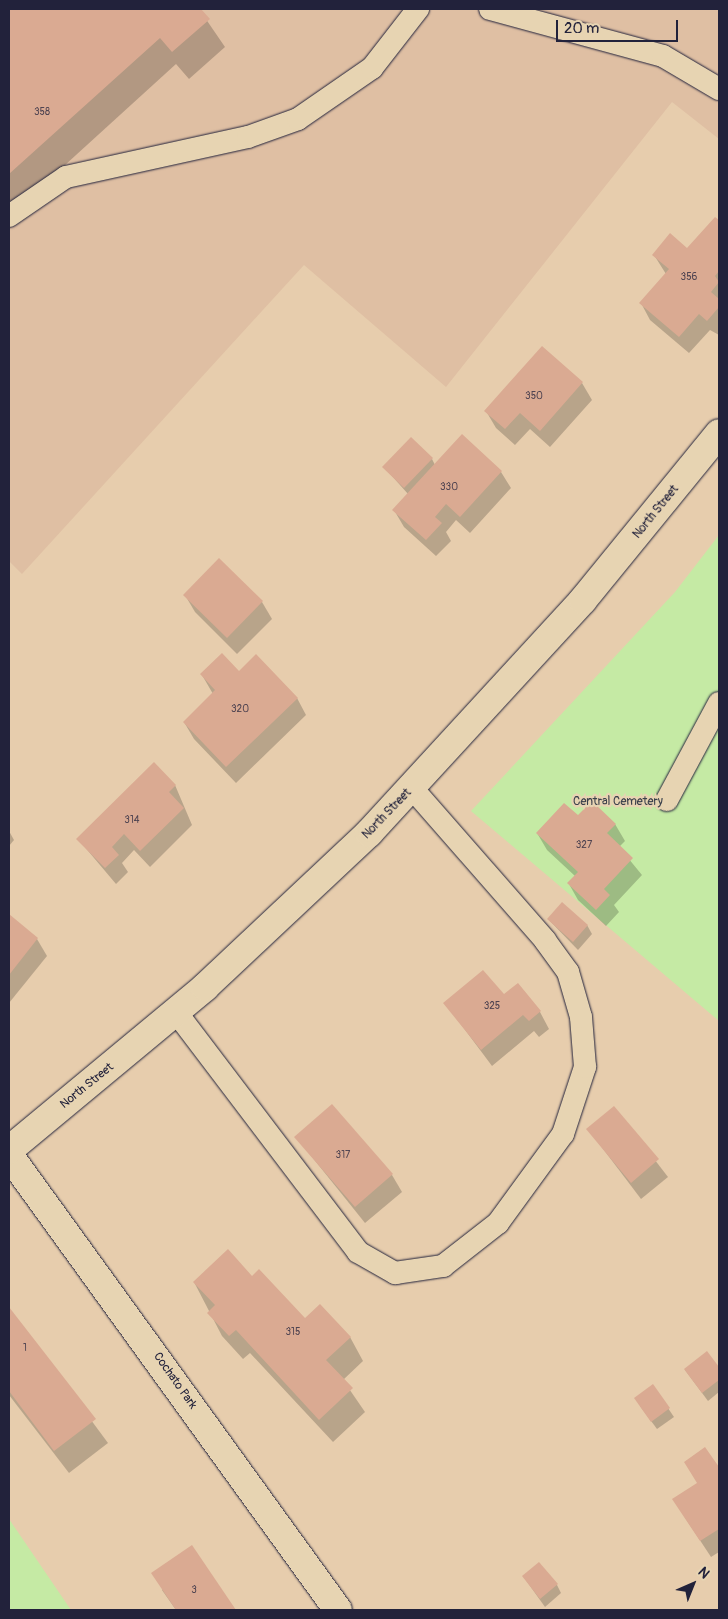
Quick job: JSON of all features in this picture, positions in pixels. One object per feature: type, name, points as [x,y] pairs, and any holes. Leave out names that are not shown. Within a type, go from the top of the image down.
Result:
[{"type":"main road","name":"North Street","points":[[9,1150],[176,1012],[290,910],[412,788],[583,600],[719,433]]},
{"type":"main road","name":"Cochato Park","points":[[9,1154],[338,1610]]},
{"type":"lane","points":[[9,216],[66,177],[248,137],[298,118],[372,68],[418,9]]},
{"type":"lane","points":[[490,9],[663,56],[719,89]]},
{"type":"lane","points":[[667,800],[719,703]]},
{"type":"lane","points":[[176,1012],[358,1252],[395,1273],[443,1266],[498,1223],[564,1134],[585,1067],[581,1017],[568,972],[544,940],[412,788]]},
{"type":"shaded area","points":[[9,9],[719,9],[719,139],[672,102],[446,387],[304,265],[22,574],[9,561]]},
{"type":"green space","name":"Central Cemetery","points":[[719,535],[719,1021],[471,811],[675,592]]},
{"type":"green space","points":[[9,1519],[71,1610],[9,1610]]},
{"type":"building","points":[[9,9],[201,9],[210,19],[172,52],[160,38],[9,174]]},
{"type":"building","points":[[715,217],[719,220],[719,271],[715,276],[719,282],[711,292],[719,299],[719,307],[707,321],[699,314],[679,337],[639,303],[669,269],[652,255],[670,233],[687,248]]},
{"type":"building","points":[[542,346],[583,382],[540,431],[520,413],[505,429],[484,411]]},
{"type":"building","points":[[462,434],[502,471],[460,517],[446,504],[435,517],[442,523],[426,540],[392,510]]},
{"type":"building","points":[[411,437],[433,458],[404,488],[382,467]]},
{"type":"building","points":[[219,558],[263,601],[227,638],[183,595]]},
{"type":"building","points":[[222,653],[239,671],[256,654],[298,698],[226,767],[183,722],[215,690],[200,674]]},
{"type":"building","points":[[154,762],[176,785],[169,792],[184,808],[140,851],[124,834],[112,847],[119,855],[105,868],[76,839]]},
{"type":"building","points":[[592,801],[616,824],[607,833],[633,858],[604,889],[610,895],[596,910],[567,883],[578,872],[536,833],[564,803],[578,815]]},
{"type":"building","points":[[562,902],[588,925],[573,942],[547,919]]},
{"type":"building","points":[[9,914],[38,938],[9,975]]},
{"type":"building","points":[[483,970],[504,994],[518,983],[541,1011],[529,1021],[523,1015],[481,1050],[443,1003]]},
{"type":"building","points":[[332,1104],[393,1174],[355,1207],[294,1137]]},
{"type":"building","points":[[614,1106],[659,1159],[631,1183],[586,1129]]},
{"type":"building","points":[[228,1249],[252,1276],[259,1269],[305,1318],[320,1304],[351,1337],[326,1360],[353,1388],[319,1420],[236,1330],[229,1336],[207,1313],[215,1305],[193,1282]]},
{"type":"building","points":[[9,1307],[96,1419],[54,1451],[9,1391]]},
{"type":"building","points":[[707,1351],[719,1367],[719,1380],[702,1393],[684,1369]]},
{"type":"building","points":[[653,1384],[670,1408],[651,1422],[634,1398]]},
{"type":"building","points":[[705,1447],[719,1467],[719,1529],[700,1541],[672,1499],[697,1483],[684,1462]]},
{"type":"building","points":[[192,1545],[236,1610],[176,1610],[151,1573]]},
{"type":"building","points":[[539,1562],[558,1584],[540,1599],[522,1576]]}]
